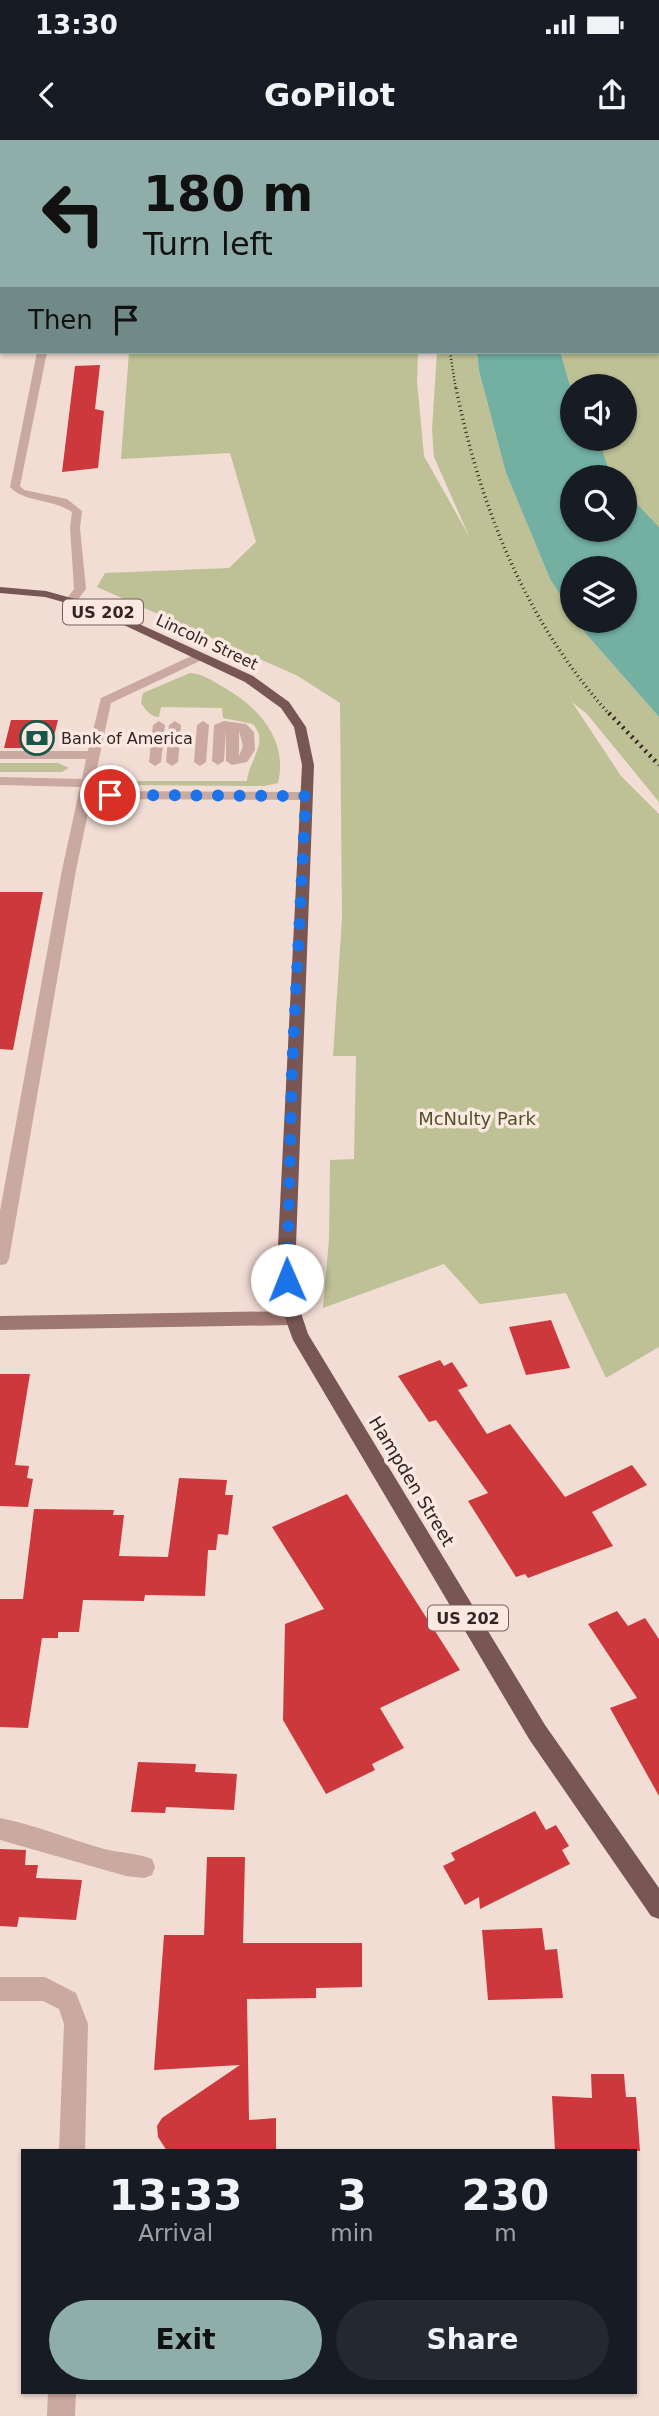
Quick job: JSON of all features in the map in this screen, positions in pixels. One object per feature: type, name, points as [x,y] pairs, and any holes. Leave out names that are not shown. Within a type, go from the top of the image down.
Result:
[{"type":"main road","name":"Lincoln Street","points":[[0,590],[72,600],[200,656],[249,679],[285,705],[300,727],[308,765],[286,1246],[292,1318]]},
{"type":"main road","points":[[0,1323],[292,1318]]},
{"type":"main road","name":"Hampden Street","points":[[292,1318],[336,1399],[537,1732],[659,1908]]},
{"type":"street","points":[[42,354],[15,487],[20,492],[63,501],[77,511],[75,528],[80,589],[72,600]]},
{"type":"street","points":[[0,1259],[33,1062],[79,817],[108,699],[200,656]]},
{"type":"street","points":[[155,762],[159,724]]},
{"type":"street","points":[[172,762],[175,725]]},
{"type":"street","points":[[200,762],[203,725]]},
{"type":"street","points":[[218,761],[226,725],[235,761]]},
{"type":"street","points":[[0,757],[93,758]]},
{"type":"street","points":[[0,781],[87,789],[306,796]]},
{"type":"street","points":[[0,1829],[49,1839],[119,1865],[144,1867]]},
{"type":"street","points":[[0,1989],[45,1989],[68,2001],[76,2024],[72,2149]]},
{"type":"street","points":[[61,2416],[62,2394]]},
{"type":"green space","name":"McNulty Park","points":[[129,354],[418,354],[417,381],[424,456],[469,536],[434,457],[432,430],[437,354],[477,354],[479,371],[506,473],[550,579],[560,594],[560,633],[586,633],[659,717],[659,802],[587,714],[572,702],[621,776],[659,814],[659,1347],[606,1378],[566,1293],[480,1304],[444,1264],[323,1308],[329,1239],[330,1160],[354,1159],[356,1056],[333,1056],[342,918],[340,703],[298,676],[97,587],[105,573],[229,568],[256,542],[230,453],[121,459]]},
{"type":"green space","points":[[561,354],[659,354],[659,527],[637,504],[637,465],[606,465],[602,451],[637,451],[637,374],[567,374]]},
{"type":"green space","points":[[190,673],[204,676],[232,692],[245,701],[266,724],[278,751],[278,783],[264,786],[127,785],[112,779],[110,775],[120,769],[127,771],[127,781],[247,781],[259,745],[258,731],[253,724],[223,718],[222,708],[161,707],[159,717],[148,712],[141,703],[143,693]]},
{"type":"green space","points":[[0,763],[58,763],[69,768],[62,772],[0,772]]},
{"type":"water","points":[[477,354],[561,354],[567,374],[560,374],[560,451],[603,451],[607,465],[560,465],[560,542],[637,542],[637,504],[659,527],[659,717],[586,633],[637,633],[637,556],[560,556],[560,594],[550,579],[506,473],[479,371]]},
{"type":"building","points":[[100,365],[95,409],[104,411],[98,468],[62,472],[75,366]]},
{"type":"building","name":"Bank of America","points":[[11,720],[58,720],[51,748],[4,748]]},
{"type":"building","points":[[0,892],[43,892],[13,1050],[0,1049]]},
{"type":"building","points":[[551,1320],[570,1368],[526,1375],[509,1327]]},
{"type":"building","points":[[440,1360],[444,1366],[452,1362],[468,1386],[458,1390],[487,1434],[510,1424],[565,1497],[632,1465],[647,1485],[592,1512],[613,1546],[528,1578],[525,1574],[516,1577],[468,1501],[488,1493],[436,1420],[429,1422],[398,1376]]},
{"type":"building","points":[[0,1374],[30,1374],[15,1465],[29,1466],[27,1478],[33,1479],[28,1507],[0,1506]]},
{"type":"building","points":[[179,1478],[227,1480],[225,1495],[233,1495],[228,1535],[218,1534],[216,1550],[208,1550],[205,1596],[145,1595],[144,1601],[83,1600],[79,1632],[58,1632],[58,1638],[42,1638],[28,1728],[0,1727],[0,1599],[23,1599],[34,1509],[114,1510],[113,1515],[124,1515],[119,1556],[168,1557]]},
{"type":"building","points":[[347,1494],[460,1670],[380,1708],[404,1748],[372,1764],[375,1770],[326,1794],[283,1720],[285,1624],[324,1609],[272,1527]]},
{"type":"building","points":[[617,1611],[628,1626],[645,1618],[659,1639],[659,1796],[610,1708],[637,1698],[588,1624]]},
{"type":"building","points":[[138,1762],[196,1764],[195,1772],[237,1774],[234,1810],[166,1807],[165,1813],[131,1812]]},
{"type":"building","points":[[535,1811],[546,1830],[556,1825],[569,1846],[562,1850],[570,1864],[480,1909],[479,1897],[465,1905],[443,1866],[455,1860],[451,1853]]},
{"type":"building","points":[[0,1849],[26,1850],[25,1865],[38,1865],[36,1878],[82,1880],[76,1920],[19,1917],[17,1927],[0,1926]]},
{"type":"building","points":[[207,1857],[245,1857],[243,1943],[362,1943],[362,1987],[316,1988],[316,1998],[247,1999],[249,2120],[276,2118],[276,2149],[166,2149],[158,2137],[157,2126],[162,2118],[240,2065],[154,2070],[164,1935],[204,1935]]},
{"type":"building","points":[[542,1928],[545,1950],[557,1949],[563,1998],[488,2000],[482,1930]]},
{"type":"building","points":[[591,2074],[624,2074],[626,2097],[636,2097],[640,2151],[555,2149],[552,2096],[592,2098]]},
{"type":"railway","points":[[450,354],[456,390]]},
{"type":"railway","points":[[456,388],[479,477],[511,562],[554,642],[610,715]]},
{"type":"railway","points":[[609,713],[659,765]]},
{"type":"place","name":"Bank of America","points":[[37,738]]},
{"type":"route","points":[[110,795],[306,796],[292,1070],[287,1280]]}]
